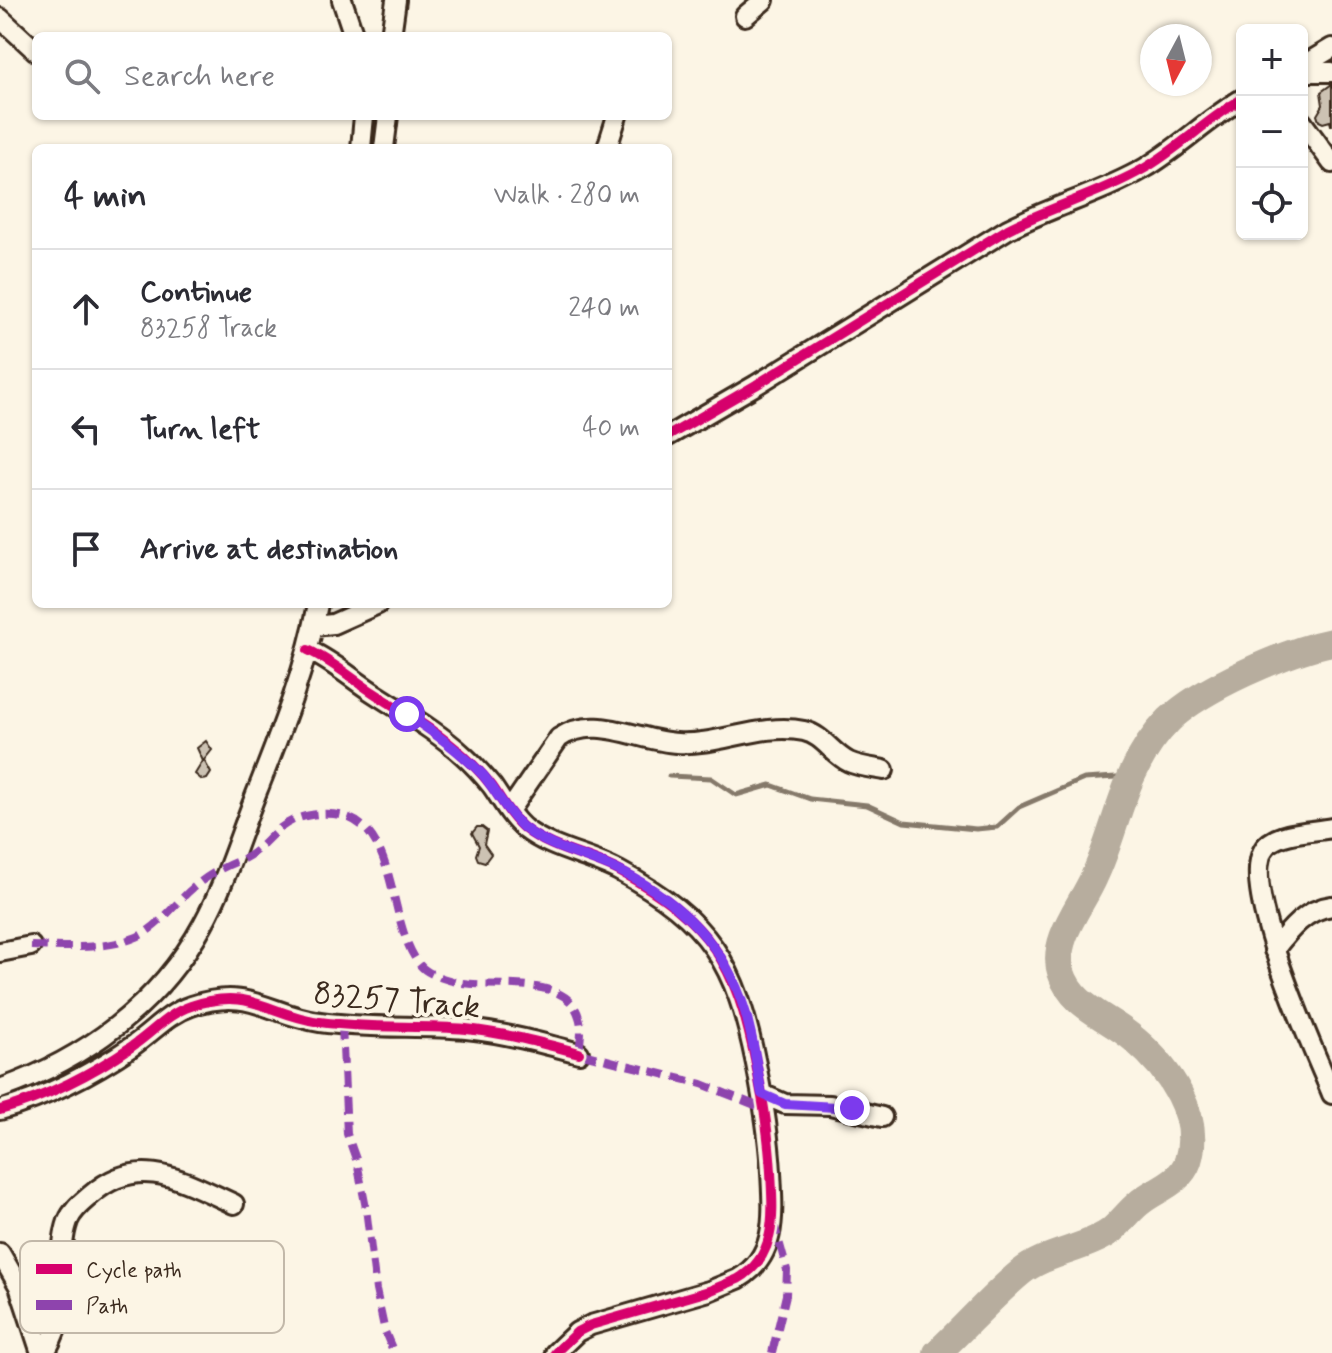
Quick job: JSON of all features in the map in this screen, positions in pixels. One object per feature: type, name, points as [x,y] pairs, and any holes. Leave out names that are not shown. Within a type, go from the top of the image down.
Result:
[{"type":"street","points":[[342,0],[353,32]]},
{"type":"street","points":[[392,32],[396,0]]},
{"type":"street","points":[[745,16],[764,0]]},
{"type":"street","points":[[0,18],[32,47]]},
{"type":"street","points":[[1308,65],[1332,48]]},
{"type":"street","points":[[1308,70],[1332,72]]},
{"type":"street","points":[[672,434],[1008,229],[1103,190],[1143,169],[1176,149],[1236,104]]},
{"type":"street","points":[[361,144],[364,120]]},
{"type":"street","points":[[384,144],[388,120]]},
{"type":"street","points":[[608,144],[616,120]]},
{"type":"street","points":[[1308,130],[1332,163]]},
{"type":"street","points":[[0,1089],[48,1070],[105,1036],[134,1012],[182,958],[218,891],[289,709],[317,608]]},
{"type":"street","points":[[314,626],[333,624],[369,608]]},
{"type":"street","points":[[308,650],[348,674],[461,753],[484,776],[526,829],[616,869],[685,914],[712,944],[728,969],[741,1000],[762,1094],[771,1169],[773,1219],[761,1260],[751,1271],[709,1291],[591,1325],[577,1332],[555,1353]]},
{"type":"street","points":[[509,811],[559,738],[570,730],[585,726],[680,744],[757,732],[799,730],[820,738],[847,761],[884,770]]},
{"type":"street","points":[[1332,828],[1283,837],[1269,843],[1263,850],[1257,875],[1274,950],[1332,1094]]},
{"type":"street","points":[[1274,950],[1293,926],[1307,915],[1332,906]]},
{"type":"street","points":[[0,952],[31,946]]},
{"type":"street","name":"83257 Track","points":[[0,1110],[56,1088],[119,1056],[160,1023],[181,1011],[221,998],[239,998],[316,1022],[467,1029],[502,1034],[579,1053]]},
{"type":"street","points":[[762,1094],[785,1104],[830,1105],[882,1117]]},
{"type":"street","points":[[66,1241],[68,1222],[76,1207],[103,1184],[123,1175],[142,1171],[179,1180],[234,1204]]},
{"type":"street","points":[[0,1253],[20,1289]]},
{"type":"street","points":[[36,1333],[43,1353]]},
{"type":"street","points":[[43,1353],[52,1333]]},
{"type":"building","points":[[1332,84],[1331,125],[1330,121],[1319,121],[1317,115],[1323,105],[1321,92]]},
{"type":"building","points":[[206,741],[212,750],[204,760],[211,773],[202,780],[195,774],[203,761],[197,748]]},
{"type":"building","points":[[477,827],[487,831],[484,844],[491,854],[485,862],[478,860],[476,855],[479,846],[472,833]]},
{"type":"waterway","points":[[937,1353],[1020,1273],[1041,1260],[1108,1233],[1139,1203],[1173,1181],[1184,1169],[1191,1144],[1190,1127],[1179,1094],[1147,1051],[1074,995],[1061,972],[1060,948],[1069,923],[1100,864],[1132,775],[1163,726],[1202,696],[1246,672],[1292,653],[1332,642]]},
{"type":"waterway","points":[[669,776],[711,778],[736,795],[771,785],[810,799],[867,805],[904,822],[976,829],[997,827],[1019,807],[1084,779],[1132,776]]},
{"type":"marked path","points":[[31,946],[96,946],[134,938],[158,923],[199,883],[250,855],[288,823],[311,815],[341,815],[362,826],[376,844],[386,867],[408,945],[427,971],[467,984],[523,986],[558,993],[571,1003],[579,1017],[579,1053],[702,1084],[765,1109]]},
{"type":"marked path","points":[[342,1025],[347,1134],[357,1162],[366,1208],[376,1290],[385,1332],[394,1353]]},
{"type":"marked path","points":[[772,1353],[786,1295],[787,1270],[775,1227]]},
{"type":"cycle path","points":[[672,434],[1008,229],[1145,168],[1236,103]]},
{"type":"cycle path","points":[[308,650],[453,746],[492,786],[525,829],[547,842],[619,871],[676,908],[714,948],[739,999],[759,1077],[770,1158],[772,1218],[767,1246],[751,1269],[738,1279],[709,1291],[591,1325],[577,1332],[555,1353]]},
{"type":"cycle path","points":[[0,1110],[34,1099],[85,1075],[131,1047],[174,1014],[191,1006],[229,999],[244,1000],[320,1022],[481,1031],[579,1053]]},
{"type":"route","points":[[407,714],[461,753],[484,776],[514,818],[526,829],[559,847],[616,869],[685,914],[712,944],[728,969],[748,1024],[762,1094],[785,1104],[852,1108]]}]
